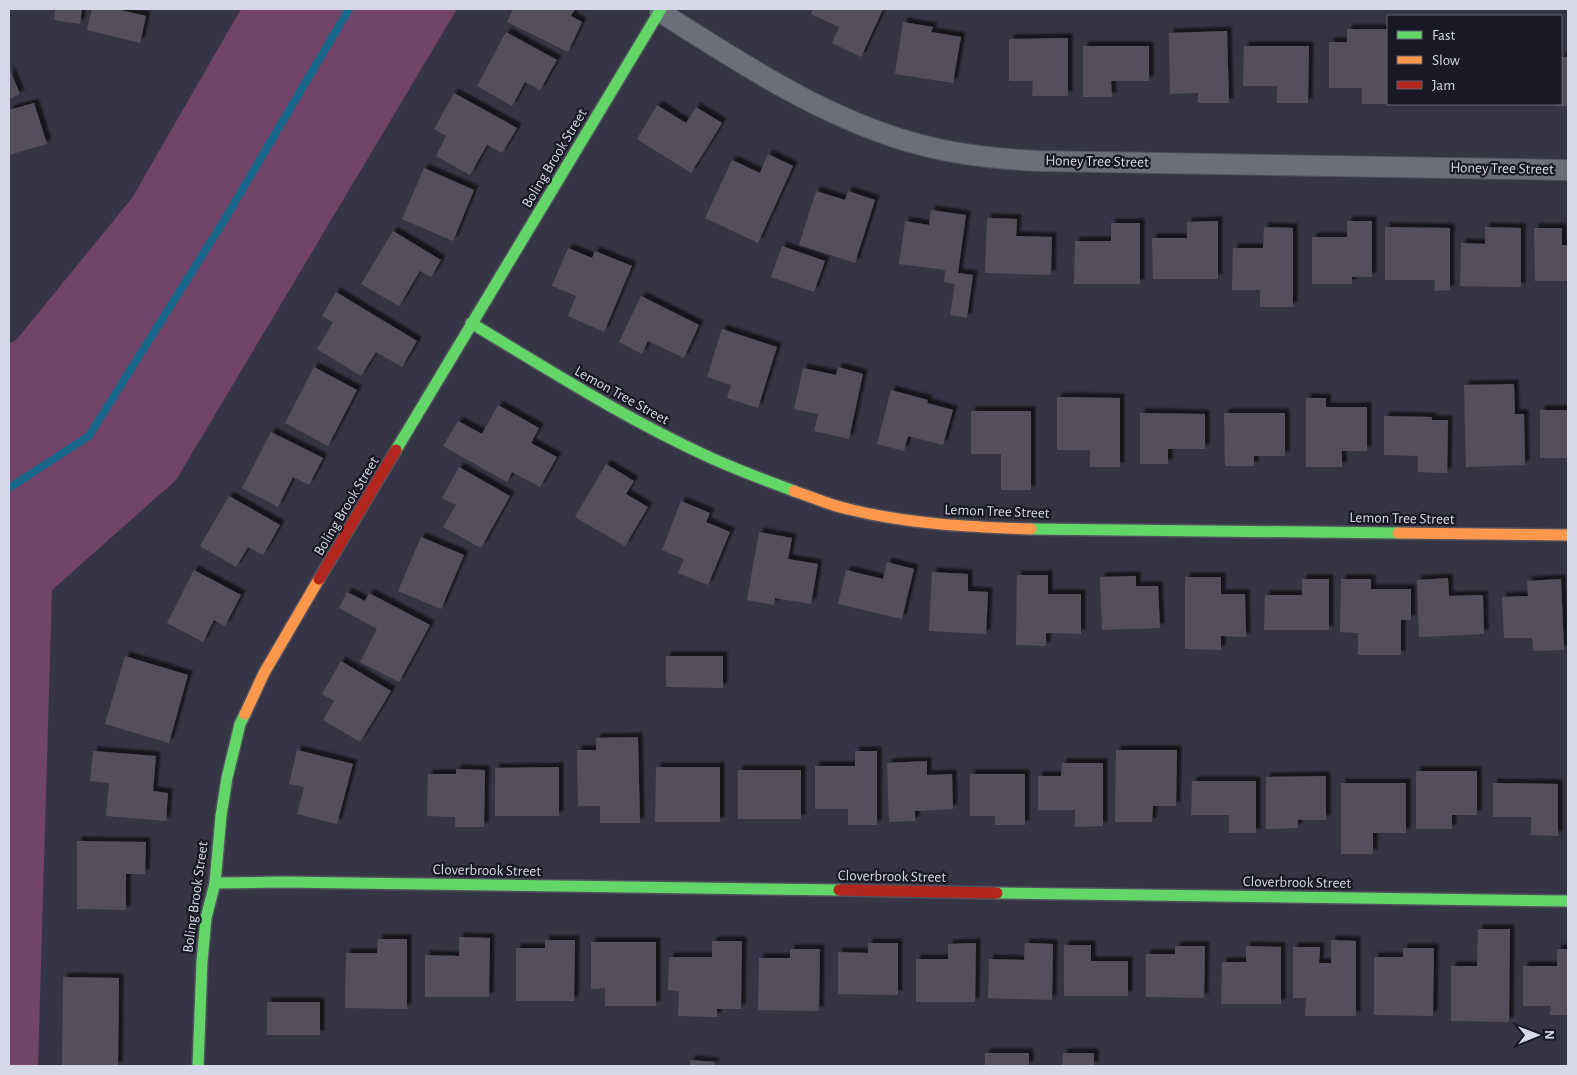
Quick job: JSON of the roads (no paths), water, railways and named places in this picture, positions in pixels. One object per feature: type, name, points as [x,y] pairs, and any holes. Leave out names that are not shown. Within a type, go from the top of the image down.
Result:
[{"type":"street","name":"Honey Tree Street","points":[[661,10],[763,77],[829,111],[894,137],[969,155],[1000,159],[1050,161],[1568,170]]},
{"type":"street","name":"Boling Brook Street","points":[[198,1066],[202,962],[206,918],[215,883],[226,778],[240,724],[252,696],[471,323],[661,10]]},
{"type":"street","name":"Lemon Tree Street","points":[[471,323],[610,406],[686,447],[770,483],[853,511],[940,524],[1028,528],[1568,534]]},
{"type":"street","name":"Cloverbrook Street","points":[[215,883],[292,882],[1568,901]]},
{"type":"waterway","points":[[9,488],[89,436],[225,219],[349,9]]}]
